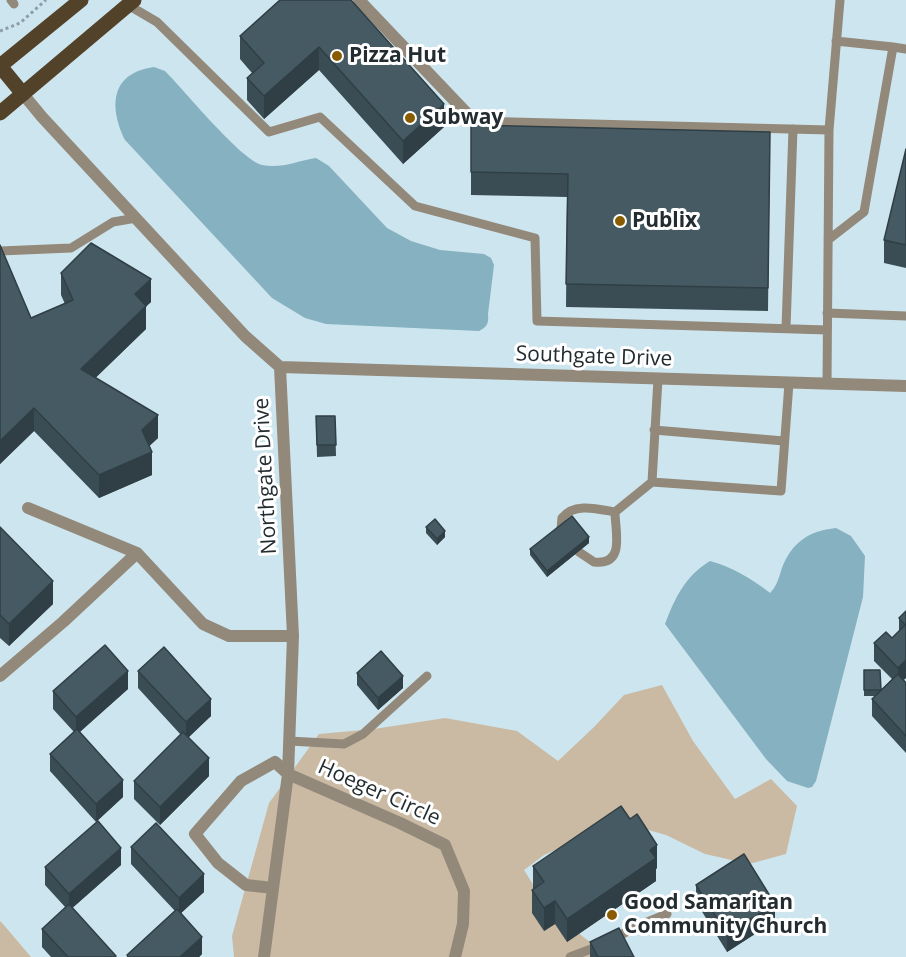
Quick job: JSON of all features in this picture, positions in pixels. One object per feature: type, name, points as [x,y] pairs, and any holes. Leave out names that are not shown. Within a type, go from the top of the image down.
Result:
[{"type":"main road","points":[[23,94],[0,66],[81,0]]},
{"type":"main road","points":[[0,113],[131,2]]},
{"type":"street","points":[[359,0],[474,121]]},
{"type":"street","name":"Northgate Drive","points":[[23,94],[245,336],[280,367],[293,636],[288,774],[264,957]]},
{"type":"street","name":"Southgate Drive","points":[[280,367],[906,386]]},
{"type":"street","points":[[28,508],[137,553],[203,624],[229,636],[293,636]]},
{"type":"street","points":[[0,675],[63,622],[137,553]]},
{"type":"street","name":"Hoeger Circle","points":[[273,888],[246,885],[218,863],[195,834],[241,781],[275,762],[288,774],[446,845],[464,891],[464,924],[455,957]]},
{"type":"lane","points":[[827,384],[828,130],[840,0]]},
{"type":"lane","points":[[131,2],[157,22],[269,132],[320,117],[415,206],[535,238],[537,321],[827,330]]},
{"type":"lane","points":[[836,41],[906,49]]},
{"type":"lane","points":[[828,240],[864,212],[893,47]]},
{"type":"lane","points":[[474,121],[828,130]]},
{"type":"lane","points":[[786,328],[793,129]]},
{"type":"lane","points":[[0,251],[72,248],[113,222],[136,218]]},
{"type":"lane","points":[[827,313],[906,316]]},
{"type":"lane","points":[[652,482],[658,379]]},
{"type":"lane","points":[[561,529],[562,518],[568,511],[574,508],[615,512],[652,482],[781,491],[789,382]]},
{"type":"lane","points":[[654,430],[784,441]]},
{"type":"lane","points":[[579,552],[594,562],[607,561],[611,558],[617,546],[615,512]]},
{"type":"lane","points":[[289,741],[344,744],[363,734],[427,676]]},
{"type":"lane","points":[[570,957],[603,945],[635,927],[667,914]]},
{"type":"path","points":[[0,31],[20,23],[46,0]]},
{"type":"shaded area","points":[[662,685],[693,741],[735,799],[771,779],[797,806],[786,854],[749,864],[705,854],[666,835],[631,825],[589,835],[544,855],[524,870],[549,910],[609,957],[234,957],[232,936],[269,803],[319,734],[374,729],[445,718],[517,731],[558,761],[624,695]]},
{"type":"shaded area","points":[[0,921],[3,924],[31,957],[0,957]]},
{"type":"water","points":[[154,67],[165,71],[227,138],[253,160],[262,165],[276,166],[316,158],[329,166],[387,228],[411,241],[440,250],[484,254],[491,258],[494,265],[486,326],[479,331],[326,324],[305,318],[272,298],[125,140],[117,116],[117,93],[121,84],[129,76]]},
{"type":"water","points":[[836,528],[851,536],[865,556],[863,597],[816,781],[812,787],[808,788],[787,781],[766,759],[665,624],[687,581],[710,561],[742,574],[770,593],[786,559],[796,545],[810,535]]},
{"type":"building","points":[[280,0],[351,0],[444,104],[403,141],[319,47],[264,96],[247,78],[264,63],[240,36]]},
{"type":"building","points":[[471,125],[770,132],[768,288],[566,284],[568,174],[471,172]]},
{"type":"building","points":[[906,149],[906,245],[884,240]]},
{"type":"building","points":[[91,243],[151,279],[135,294],[146,306],[81,369],[158,415],[142,430],[152,452],[99,475],[34,408],[0,441],[0,245],[31,318],[73,300],[61,273]]},
{"type":"building","points":[[316,416],[335,416],[336,445],[317,445]]},
{"type":"building","points":[[572,516],[589,537],[547,571],[530,549]]},
{"type":"building","points":[[435,519],[445,531],[437,539],[426,527]]},
{"type":"building","points":[[0,527],[53,581],[9,624],[0,615]]},
{"type":"building","points":[[906,611],[906,660],[898,668],[874,643],[886,632],[892,638],[905,625],[899,618]]},
{"type":"building","points":[[105,645],[128,671],[76,717],[53,691]]},
{"type":"building","points":[[164,647],[211,699],[186,722],[138,671]]},
{"type":"building","points":[[381,651],[403,676],[378,698],[357,673]]},
{"type":"building","points":[[864,670],[880,670],[881,690],[864,690]]},
{"type":"building","points":[[898,674],[906,683],[906,736],[872,699]]},
{"type":"building","points":[[77,729],[123,780],[96,804],[50,754]]},
{"type":"building","points":[[183,732],[209,758],[160,807],[134,781]]},
{"type":"building","points":[[621,806],[630,819],[637,814],[657,845],[650,850],[656,858],[567,919],[555,901],[544,908],[532,890],[544,882],[533,866]]},
{"type":"building","points":[[98,821],[121,848],[69,894],[45,867]]},
{"type":"building","points":[[156,823],[204,874],[179,898],[131,847]]},
{"type":"building","points":[[744,854],[775,904],[727,934],[696,885]]},
{"type":"building","points":[[69,904],[115,957],[68,957],[42,929]]},
{"type":"building","points":[[177,909],[202,937],[180,957],[128,957],[127,955]]},
{"type":"building","points":[[619,928],[634,957],[598,957],[590,942]]},
{"type":"place","name":"Pizza Hut","points":[[337,56]]},
{"type":"place","name":"Subway","points":[[410,118]]},
{"type":"place","name":"Publix","points":[[620,221]]},
{"type":"place","name":"Good Samaritan Community Church","points":[[612,915]]}]
